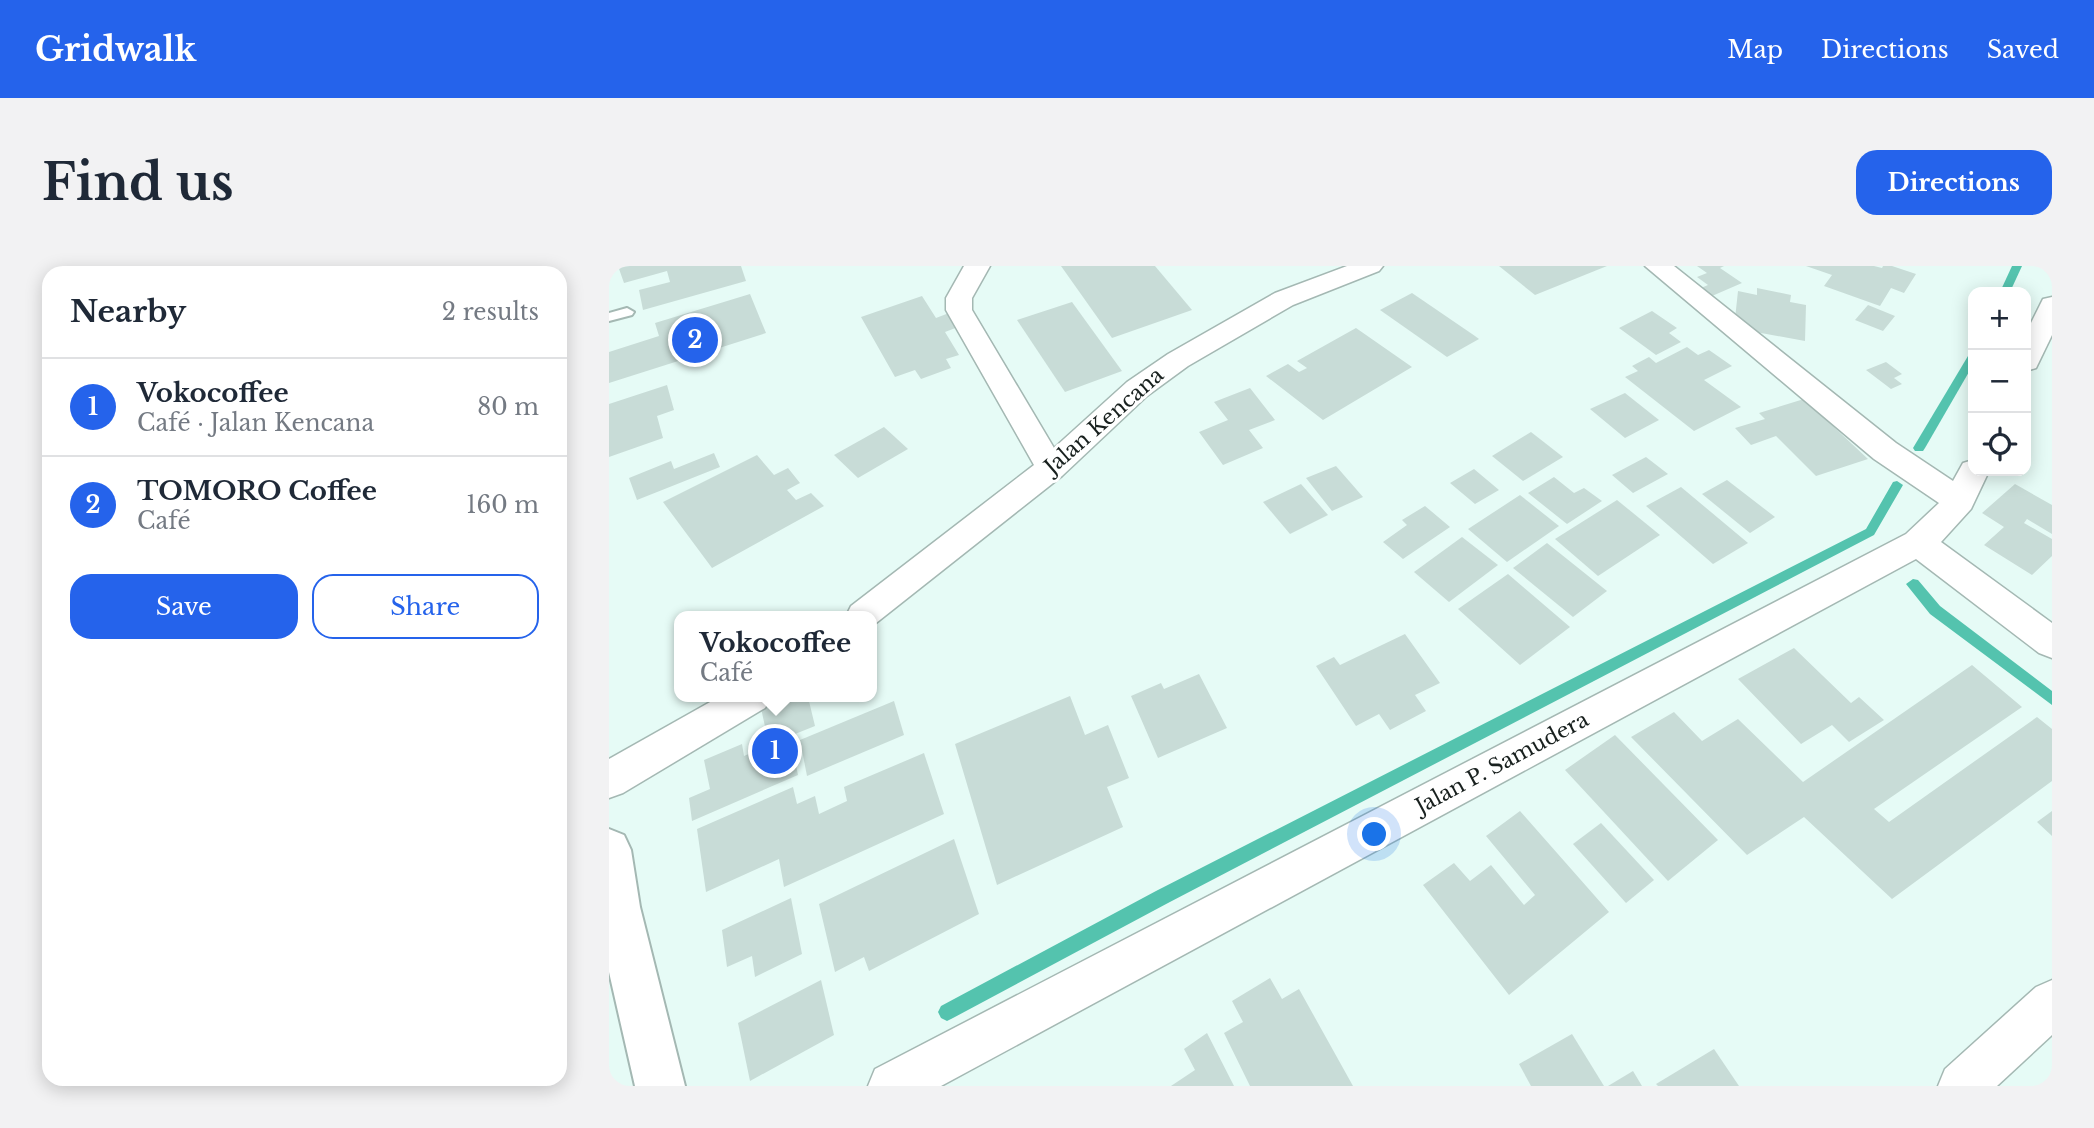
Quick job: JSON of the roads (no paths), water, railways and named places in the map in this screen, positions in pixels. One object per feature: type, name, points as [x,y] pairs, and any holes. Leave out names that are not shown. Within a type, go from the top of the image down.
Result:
[{"type":"main road","points":[[609,850],[617,907],[660,1086]]},
{"type":"street","points":[[977,266],[959,298],[959,310],[1051,468]]},
{"type":"street","name":"Jalan Kencana","points":[[869,611],[1051,468],[1137,389],[1178,360],[1285,299],[1370,266]]},
{"type":"street","points":[[1658,266],[1885,451],[1967,486]]},
{"type":"street","points":[[2031,351],[2052,305]]},
{"type":"street","name":"Jalan P. Samudera","points":[[892,1086],[1918,543],[1941,524],[1967,486]]},
{"type":"street","points":[[1918,543],[2052,643]]},
{"type":"street","points":[[609,780],[743,702]]},
{"type":"street","points":[[1962,1086],[2052,1003]]},
{"type":"lane","points":[[609,317],[627,312]]},
{"type":"waterway","points":[[2007,287],[2017,266]]},
{"type":"waterway","points":[[1919,448],[1968,365]]},
{"type":"waterway","points":[[947,1012],[1162,897],[1870,532],[1897,485]]},
{"type":"waterway","points":[[1913,584],[1935,610],[2052,699]]},
{"type":"place","name":"TOMORO Coffee","points":[[695,340]]},
{"type":"place","name":"Vokocoffee","points":[[775,751]]}]
